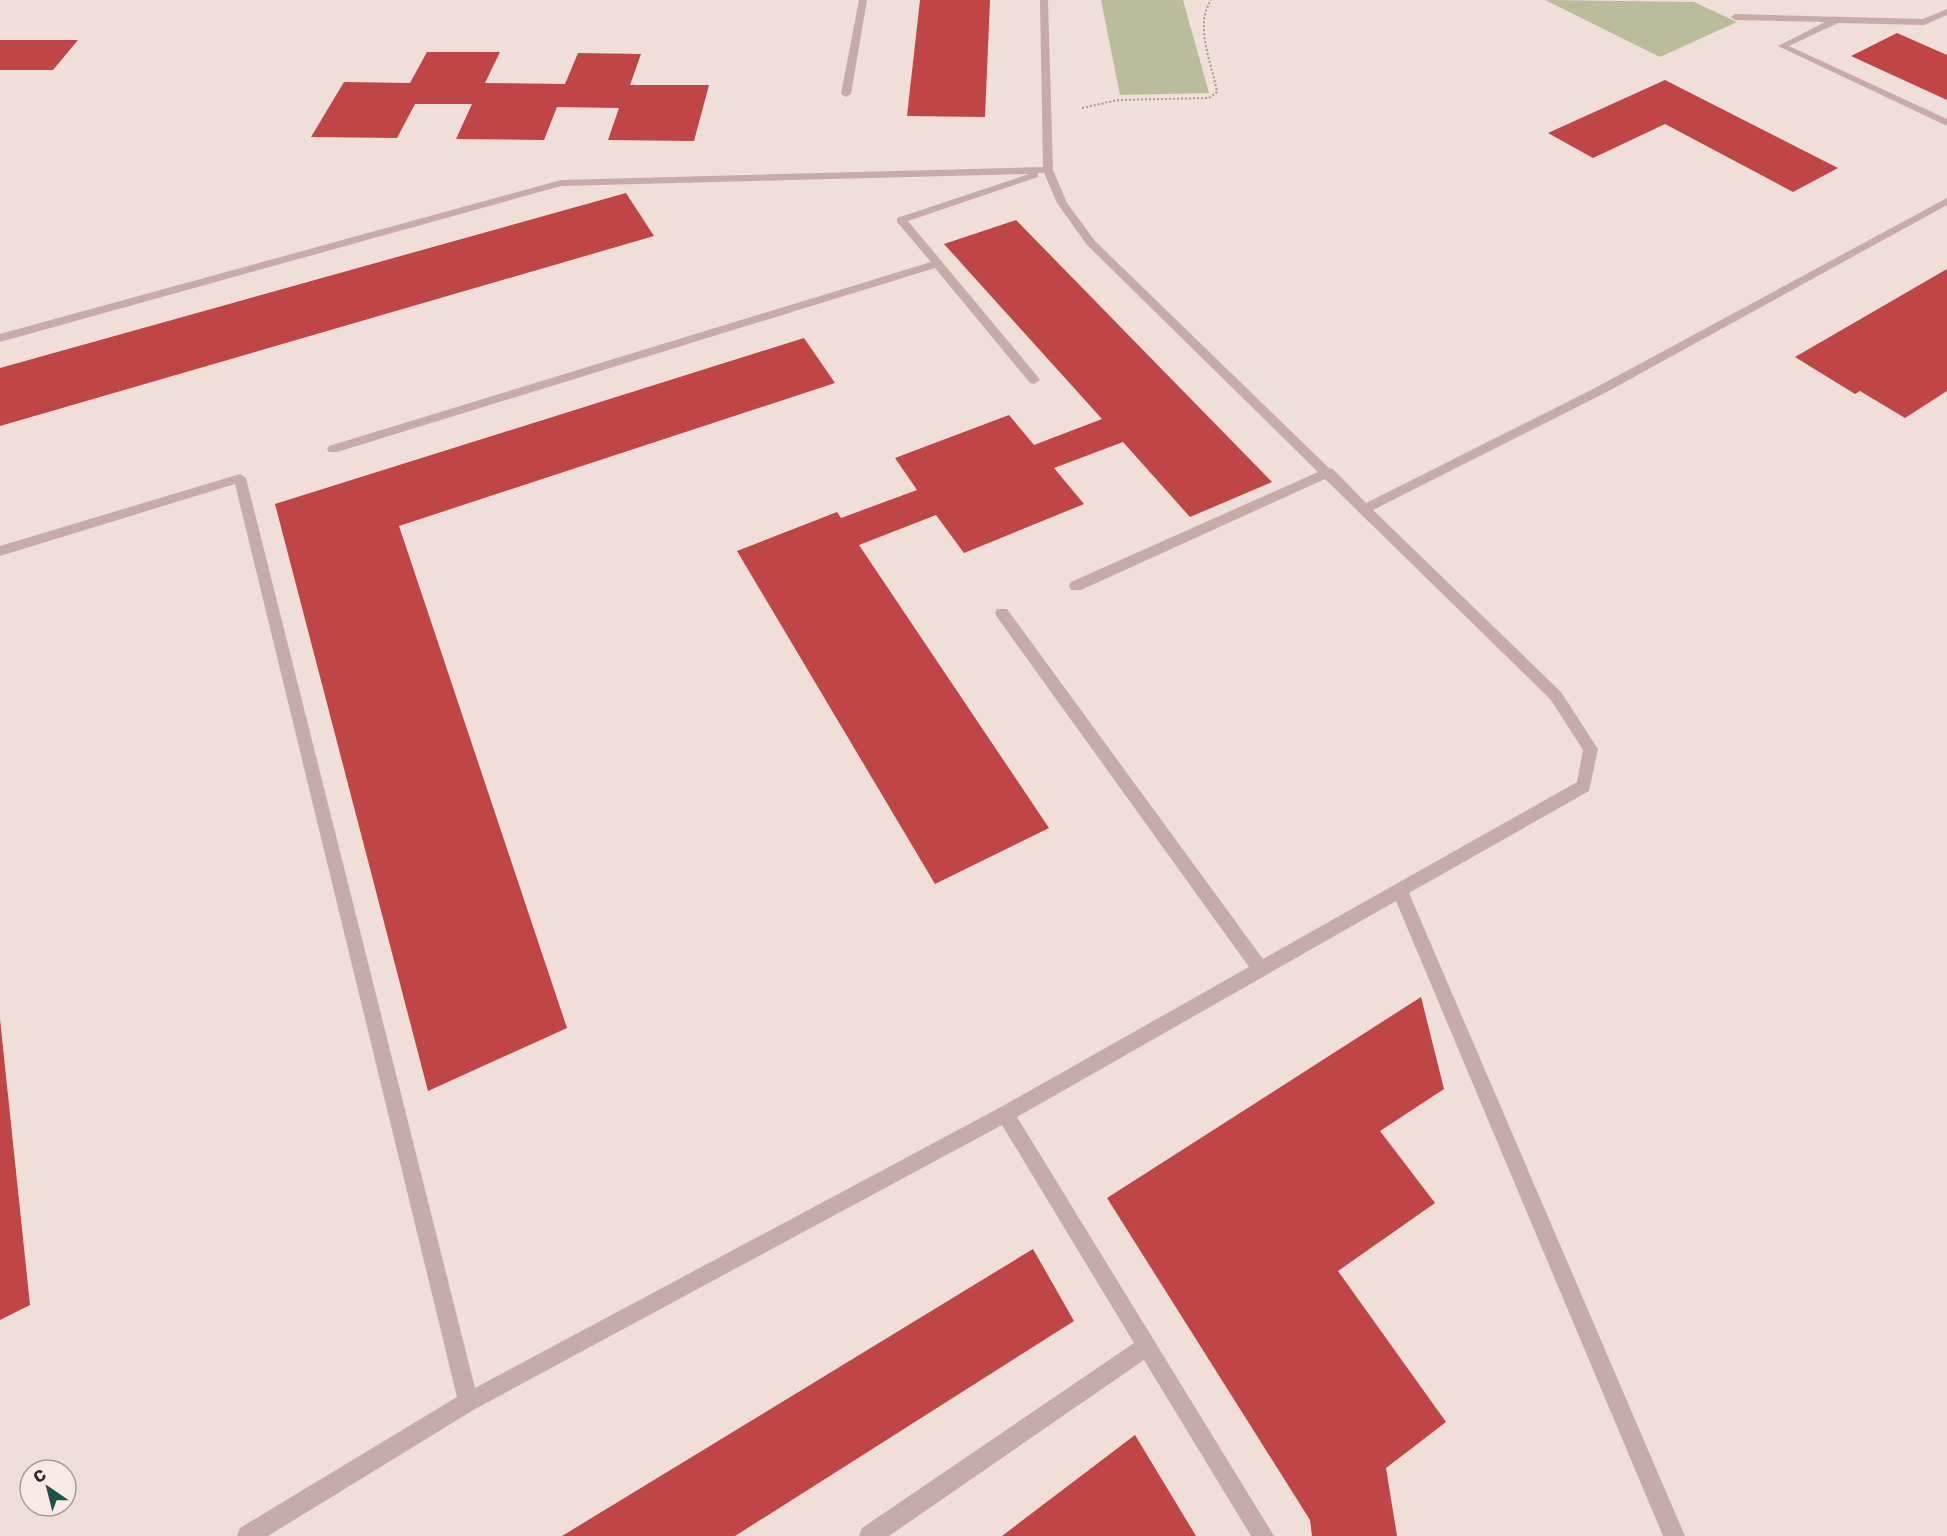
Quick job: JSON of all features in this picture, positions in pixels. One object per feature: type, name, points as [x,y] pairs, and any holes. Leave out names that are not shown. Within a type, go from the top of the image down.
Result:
[{"type":"street","points":[[846,94],[863,0]]},
{"type":"street","points":[[248,1536],[468,1402],[1005,1114],[1584,786],[1591,749],[1556,696],[1366,508],[1091,243],[1062,203],[1048,170],[1044,0]]},
{"type":"street","points":[[1735,17],[1924,22],[1947,12]]},
{"type":"street","points":[[1837,20],[1782,46],[1947,123]]},
{"type":"street","points":[[1034,380],[901,220],[1048,170]]},
{"type":"street","points":[[0,338],[561,183],[1048,170]]},
{"type":"street","points":[[1366,508],[1599,391],[1947,201]]},
{"type":"street","points":[[333,449],[938,264]]},
{"type":"street","points":[[1076,586],[1329,472]]},
{"type":"street","points":[[0,551],[240,478],[468,1402]]},
{"type":"street","points":[[1002,613],[1261,969]]},
{"type":"street","points":[[1400,890],[1674,1536]]},
{"type":"street","points":[[1005,1114],[1263,1536]]},
{"type":"street","points":[[870,1536],[1147,1346]]},
{"type":"path","points":[[1047,116],[1118,100],[1209,98],[1217,92],[1204,29],[1205,6],[1211,0]]},
{"type":"green space","points":[[1101,0],[1183,0],[1209,93],[1120,95]]},
{"type":"green space","points":[[1545,0],[1694,2],[1737,22],[1660,57]]},
{"type":"building","points":[[920,0],[990,0],[985,117],[907,116]]},
{"type":"building","points":[[1897,33],[1947,55],[1947,100],[1851,56]]},
{"type":"building","points":[[0,40],[78,40],[53,70],[0,70]]},
{"type":"building","points":[[427,52],[500,52],[485,83],[565,84],[578,53],[641,54],[630,85],[709,85],[694,141],[608,140],[619,108],[557,107],[544,140],[456,139],[472,104],[415,104],[397,138],[311,137],[344,82],[410,83]]},
{"type":"building","points":[[1665,80],[1838,168],[1793,192],[1665,124],[1593,158],[1548,133]]},
{"type":"building","points":[[626,193],[654,236],[0,426],[0,368]]},
{"type":"building","points":[[1016,220],[1272,482],[1190,517],[1123,442],[1054,468],[1084,504],[964,553],[936,515],[859,545],[1049,828],[935,884],[737,551],[837,512],[841,518],[917,490],[895,458],[1009,415],[1034,445],[1102,419],[944,244]]},
{"type":"building","points":[[1947,269],[1947,391],[1905,418],[1860,391],[1855,394],[1795,357]]},
{"type":"building","points":[[804,338],[835,383],[399,526],[567,1028],[428,1091],[275,504]]},
{"type":"building","points":[[1421,997],[1444,1089],[1380,1131],[1435,1203],[1338,1271],[1446,1422],[1386,1468],[1397,1536],[1312,1536],[1310,1520],[1107,1198]]},
{"type":"building","points":[[0,1019],[30,1305],[0,1320]]},
{"type":"building","points":[[1033,1249],[1074,1321],[735,1536],[562,1536]]},
{"type":"building","points":[[1135,1435],[1196,1536],[1002,1536]]}]
